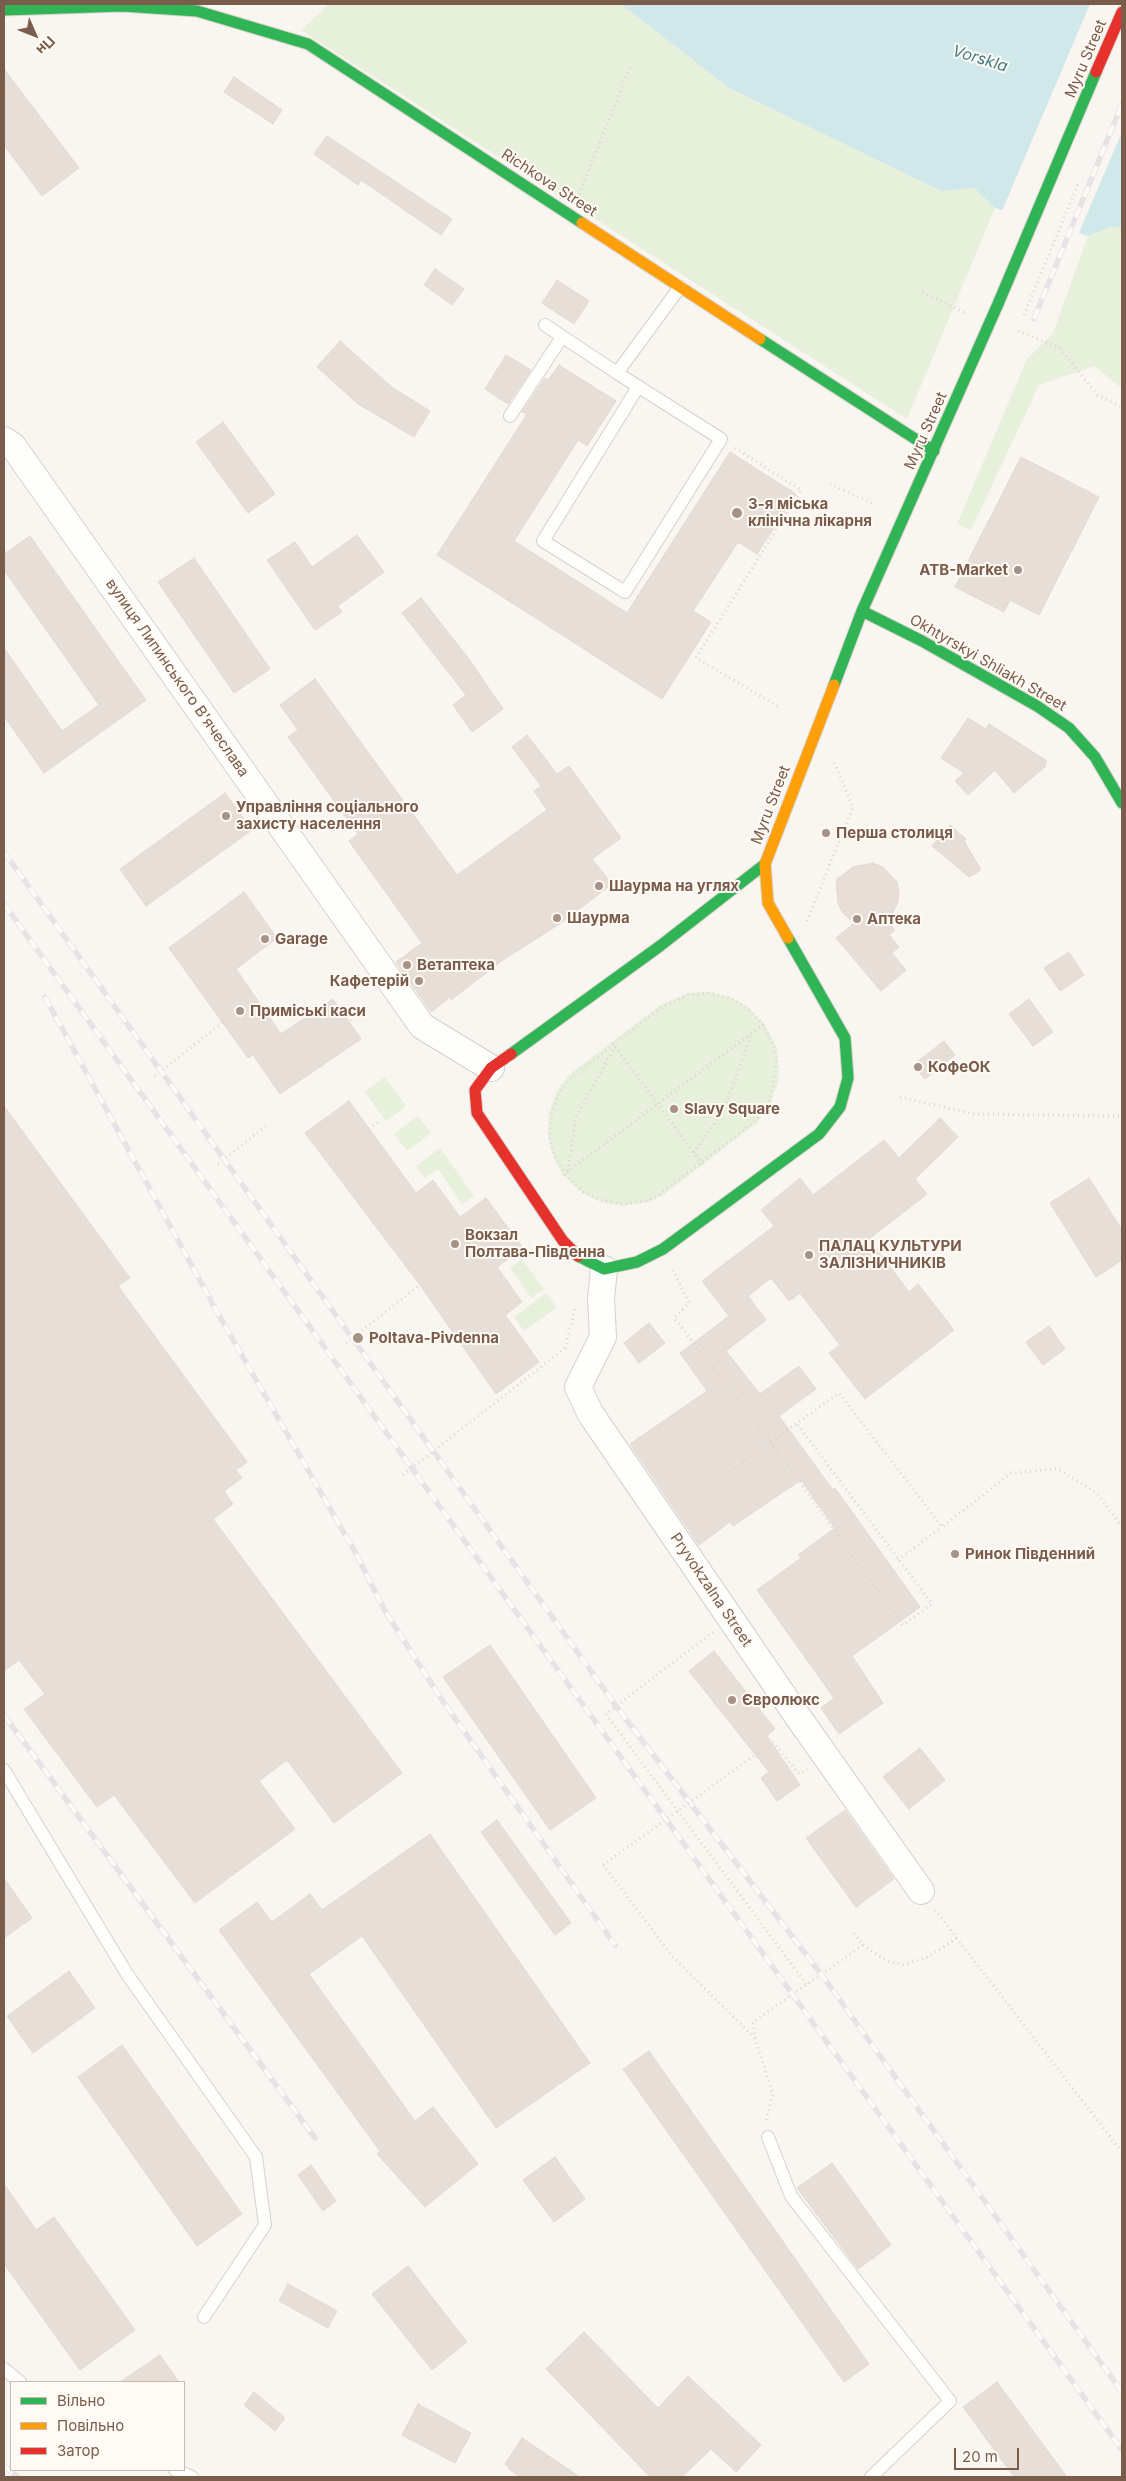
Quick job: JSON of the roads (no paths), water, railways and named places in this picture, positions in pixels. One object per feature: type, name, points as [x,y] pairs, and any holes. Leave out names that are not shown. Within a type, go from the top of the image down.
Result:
[{"type":"main road","name":"Richkova Street","points":[[4,10],[101,5],[198,11],[308,44],[905,434],[934,451]]},
{"type":"main road","name":"Myru Street","points":[[765,864],[862,611],[998,304],[1122,12]]},
{"type":"main road","name":"Okhtyrskyi Shliakh Street","points":[[862,611],[922,641],[1037,706],[1069,728],[1095,758],[1121,799]]},
{"type":"main road","points":[[765,864],[768,903],[845,1038],[848,1078],[840,1107],[819,1134],[663,1248],[637,1262],[604,1269],[581,1259],[563,1241],[476,1113],[476,1090],[491,1068],[660,946],[765,864]]},
{"type":"street","name":"вулиця Липинського В'ячеслава","points":[[4,440],[13,446],[422,1026],[491,1068]]},
{"type":"street","name":"Pryvokzalna Street","points":[[604,1269],[601,1299],[603,1337],[578,1387],[590,1413],[731,1620],[921,1891]]},
{"type":"lane","points":[[617,374],[680,287]]},
{"type":"lane","points":[[545,325],[617,374],[638,387],[721,439],[625,592],[542,541],[638,387]]},
{"type":"lane","points":[[510,416],[562,337]]},
{"type":"lane","points":[[4,1770],[127,1974],[256,2157],[265,2225],[204,2318]]},
{"type":"lane","points":[[768,2137],[791,2196],[950,2401],[871,2477]]},
{"type":"lane","points":[[4,2369],[19,2381]]},
{"type":"lane","points":[[177,2471],[192,2477]]},
{"type":"water","name":"Vorskla","points":[[621,4],[1122,4],[1122,228],[1113,226],[1088,236],[995,208],[974,188],[941,191],[729,88]]},
{"type":"railway","points":[[1034,319],[1122,104]]},
{"type":"railway","points":[[4,852],[616,1706],[821,1974],[1122,2392]]},
{"type":"railway","points":[[4,904],[1122,2450]]},
{"type":"railway","points":[[45,997],[216,1310],[355,1552],[385,1611],[440,1697],[615,1945]]},
{"type":"railway","points":[[4,1715],[315,2138]]},
{"type":"railway","points":[[4,2466],[10,2471]]},
{"type":"railway","points":[[10,2471],[18,2477]]},
{"type":"place","name":"3-я міська клінічна лікарня","points":[[737,513]]},
{"type":"place","name":"ATB-Market","points":[[1018,570]]},
{"type":"place","name":"Управління соціального захисту населення","points":[[226,816]]},
{"type":"place","name":"Перша столиця","points":[[826,833]]},
{"type":"place","name":"Шаурма на углях","points":[[599,886]]},
{"type":"place","name":"Шаурма","points":[[557,918]]},
{"type":"place","name":"Аптека","points":[[857,919]]},
{"type":"place","name":"Garage","points":[[265,939]]},
{"type":"place","name":"Ветаптека","points":[[407,965]]},
{"type":"place","name":"Кафетерій","points":[[419,981]]},
{"type":"place","name":"Приміські каси","points":[[240,1011]]},
{"type":"place","name":"КофеОК","points":[[918,1067]]},
{"type":"place","name":"Slavy Square","points":[[674,1109]]},
{"type":"place","name":"Вокзал Полтава-Південна","points":[[455,1244]]},
{"type":"place","name":"ПАЛАЦ КУЛЬТУРИ ЗАЛIЗНИЧНИКIВ","points":[[809,1255]]},
{"type":"place","name":"Poltava-Pivdenna","points":[[358,1338]]},
{"type":"place","name":"Ринок Південний","points":[[955,1554]]},
{"type":"place","name":"Євролюкс","points":[[732,1700]]}]
